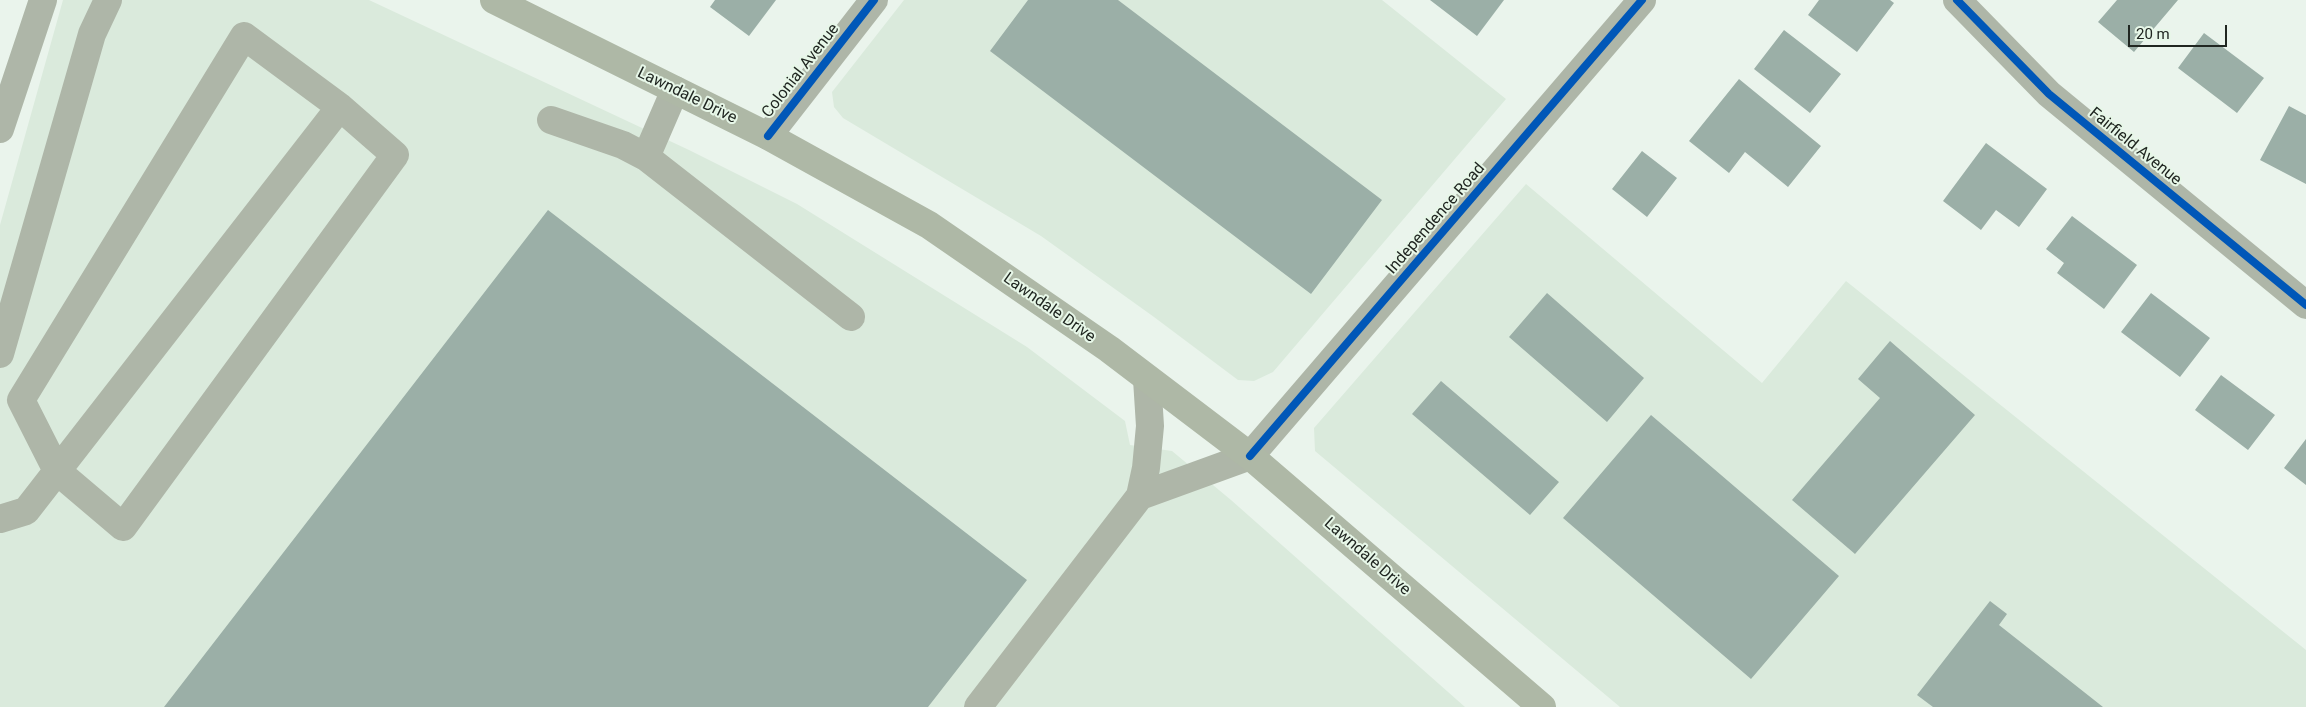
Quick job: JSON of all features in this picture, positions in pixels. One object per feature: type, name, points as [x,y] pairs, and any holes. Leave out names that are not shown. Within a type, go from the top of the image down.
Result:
[{"type":"main road","name":"Lawndale Drive","points":[[494,0],[768,136],[929,225],[1109,349],[1250,456],[1542,707]]},
{"type":"street","points":[[0,129],[43,0]]},
{"type":"street","points":[[0,354],[92,34],[108,0]]},
{"type":"street","name":"Colonial Avenue","points":[[768,136],[874,0]]},
{"type":"street","name":"Independence Road","points":[[1250,456],[1642,0]]},
{"type":"street","name":"Fairfield Avenue","points":[[1957,0],[2049,94],[2306,305]]},
{"type":"street","points":[[244,36],[340,107],[395,155],[123,526],[56,471],[21,400],[244,36]]},
{"type":"street","points":[[646,157],[675,90]]},
{"type":"street","points":[[0,519],[26,511],[340,107]]},
{"type":"street","points":[[551,120],[623,145],[646,157],[851,317]]},
{"type":"street","points":[[978,707],[1140,496],[1146,468],[1150,426],[1147,379]]},
{"type":"street","points":[[1140,496],[1250,456]]},
{"type":"shaded area","points":[[63,0],[369,0],[689,150],[797,204],[1027,347],[1125,421],[1130,445],[1172,451],[1231,500],[1465,707],[0,707],[0,225]]},
{"type":"shaded area","points":[[904,0],[1382,0],[1506,99],[1273,372],[1254,381],[1238,380],[1041,236],[843,118],[834,107],[832,92]]},
{"type":"shaded area","points":[[1526,184],[1762,383],[1846,281],[2306,650],[2306,707],[1620,707],[1315,451],[1314,428]]},
{"type":"building","points":[[715,0],[776,0],[749,36],[710,7]]},
{"type":"building","points":[[1028,0],[1118,0],[1382,200],[1311,294],[990,51]]},
{"type":"building","points":[[1430,0],[1504,0],[1477,36]]},
{"type":"building","points":[[1819,0],[1890,0],[1894,3],[1857,52],[1808,15]]},
{"type":"building","points":[[2117,0],[2178,0],[2134,52],[2098,22]]},
{"type":"building","points":[[1784,30],[1841,74],[1810,113],[1754,69]]},
{"type":"building","points":[[2204,33],[2264,78],[2237,113],[2178,68]]},
{"type":"building","points":[[1739,79],[1821,146],[1788,187],[1745,152],[1729,173],[1689,141]]},
{"type":"building","points":[[2289,106],[2306,115],[2306,184],[2260,160]]},
{"type":"building","points":[[1986,143],[2047,189],[2019,227],[1996,210],[1981,230],[1943,201]]},
{"type":"building","points":[[1642,151],[1677,178],[1647,217],[1612,189]]},
{"type":"building","points":[[548,210],[1027,580],[928,707],[164,707]]},
{"type":"building","points":[[2072,216],[2137,265],[2104,309],[2057,273],[2064,263],[2046,249]]},
{"type":"building","points":[[1547,293],[1644,378],[1607,422],[1509,337]]},
{"type":"building","points":[[2151,293],[2210,338],[2180,377],[2121,332]]},
{"type":"building","points":[[1890,341],[1975,415],[1855,554],[1792,500],[1880,398],[1858,379]]},
{"type":"building","points":[[2221,375],[2275,415],[2248,450],[2195,410]]},
{"type":"building","points":[[1441,381],[1559,482],[1530,515],[1412,414]]},
{"type":"building","points":[[1651,415],[1839,576],[1751,679],[1563,518]]},
{"type":"building","points":[[2306,439],[2306,485],[2284,468]]},
{"type":"building","points":[[1990,601],[2007,614],[1999,625],[2103,707],[1933,707],[1917,695]]},
{"type":"cycle path","points":[[768,136],[874,0]]},
{"type":"cycle path","points":[[1250,456],[1642,0]]},
{"type":"cycle path","points":[[1957,0],[2049,94],[2306,305]]}]
